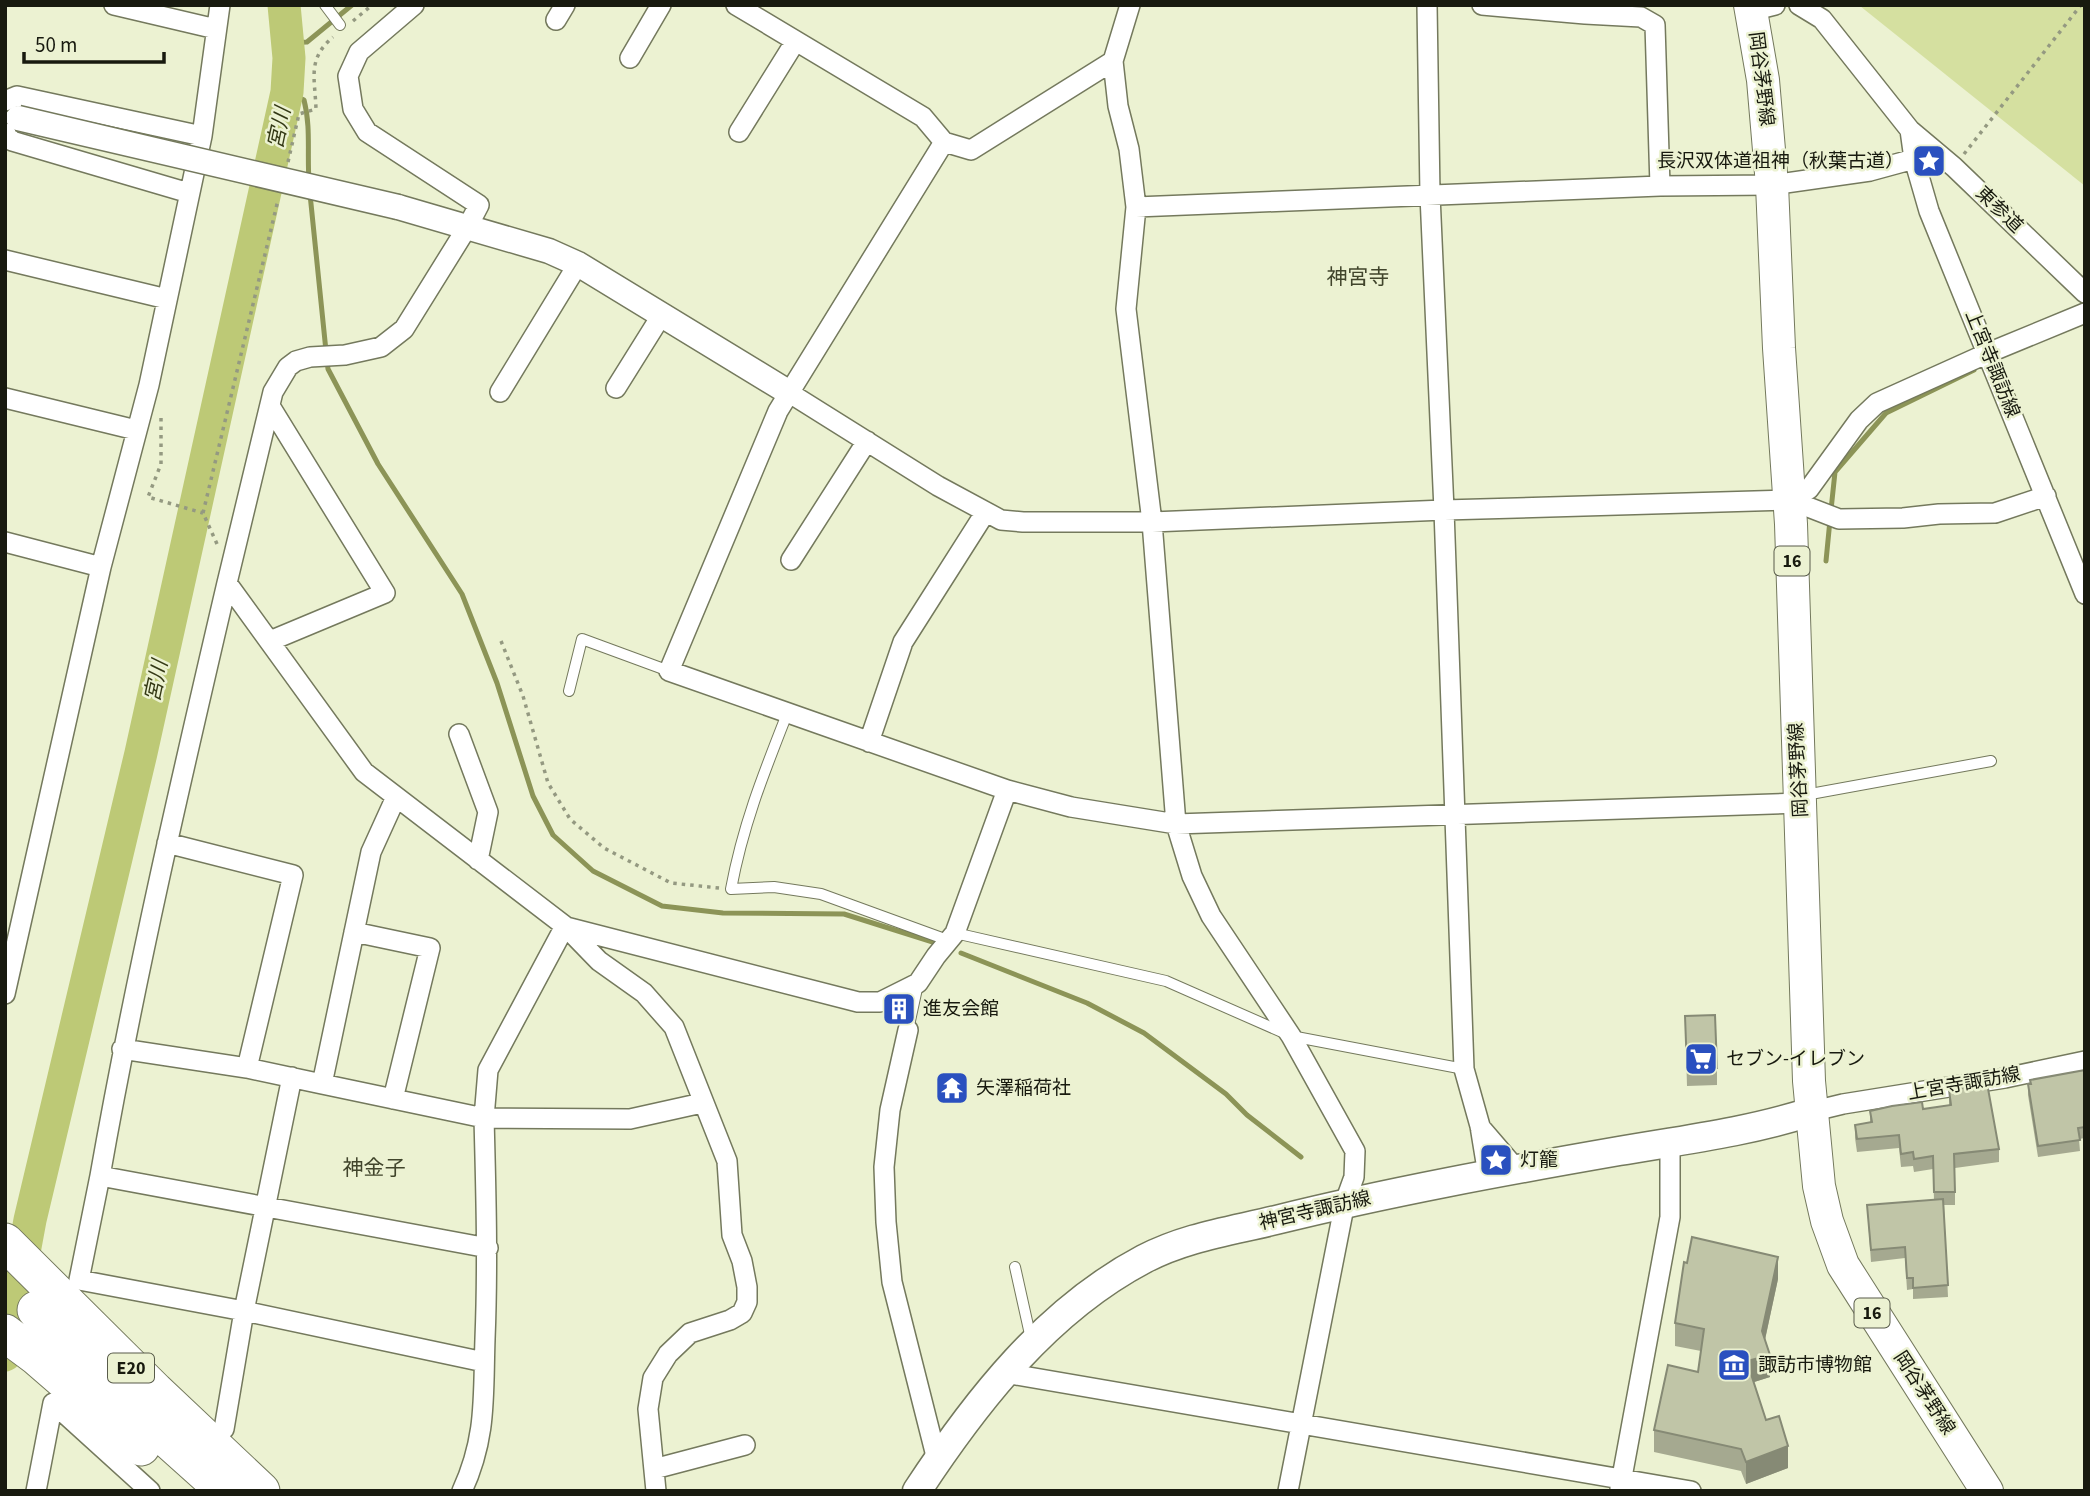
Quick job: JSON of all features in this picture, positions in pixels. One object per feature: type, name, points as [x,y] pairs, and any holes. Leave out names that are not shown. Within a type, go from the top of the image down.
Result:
[{"type":"highway","name":"E20","points":[[5,1242],[155,1391],[261,1491]]},
{"type":"highway","name":"E20","points":[[5,1278],[136,1411],[225,1491]]},
{"type":"highway","points":[[5,1334],[37,1357],[192,1491]]},
{"type":"main road","name":"岡谷茅野線","points":[[1759,7],[1790,500],[1810,1112],[1819,1186],[1827,1221],[1843,1265],[1987,1491]]},
{"type":"main road","name":"神宮寺諏訪線","points":[[917,1491],[937,1460],[1032,1343],[1062,1316],[1145,1259],[1198,1238],[1345,1202],[1671,1144],[1782,1121],[1810,1112]]},
{"type":"street","points":[[114,5],[216,29]]},
{"type":"street","points":[[5,994],[101,567],[149,385],[202,136],[220,5]]},
{"type":"street","points":[[414,5],[359,52],[348,76],[353,109],[367,132],[478,205],[468,226],[404,329],[381,347],[345,355],[310,356],[288,367],[273,393],[167,843],[122,1049],[79,1280],[244,1311],[484,1362]]},
{"type":"street","points":[[630,58],[662,5]]},
{"type":"street","points":[[736,5],[923,117],[944,142],[971,150],[1113,61]]},
{"type":"street","points":[[1130,5],[1113,61],[1118,106],[1129,149],[1136,206],[1126,309],[1152,522],[1176,824],[1192,876],[1211,916],[1291,1035],[1355,1151],[1354,1177],[1345,1202],[1288,1491]]},
{"type":"street","points":[[1427,5],[1430,195],[1464,1069],[1480,1126],[1488,1175]]},
{"type":"street","points":[[1482,5],[1585,10],[1641,17],[1655,25],[1660,186]]},
{"type":"street","name":"東参道","points":[[1799,5],[1822,19],[1910,130],[1954,167],[2085,293]]},
{"type":"street","points":[[738,132],[795,42]]},
{"type":"street","points":[[189,193],[12,141],[8,117],[18,96],[202,136]]},
{"type":"street","points":[[8,117],[398,207],[549,251],[578,264],[985,513],[1001,520],[1023,523],[1152,522],[1790,500],[1839,519],[1903,518],[1940,513],[1996,513],[2046,496]]},
{"type":"street","name":"上宮寺諏訪線","points":[[1910,130],[1914,159],[1929,211],[2085,594]]},
{"type":"street","points":[[944,142],[778,411],[669,671],[1007,790],[1071,807],[1176,824],[1454,815],[1801,799]]},
{"type":"street","points":[[1136,206],[1660,186],[1772,185],[1870,171],[1914,159]]},
{"type":"street","points":[[5,260],[167,299]]},
{"type":"street","points":[[500,392],[578,264]]},
{"type":"street","points":[[1790,500],[1810,489],[1859,420],[1877,403],[2085,313]]},
{"type":"street","points":[[617,388],[661,316]]},
{"type":"street","points":[[5,398],[136,430]]},
{"type":"street","points":[[270,407],[385,593],[270,641]]},
{"type":"street","points":[[790,560],[867,441]]},
{"type":"street","points":[[869,742],[902,642],[985,513]]},
{"type":"street","points":[[5,542],[101,567]]},
{"type":"street","points":[[228,583],[364,772],[565,926],[599,961],[643,993],[674,1027],[727,1161],[732,1235],[742,1261],[747,1302],[742,1313],[730,1320],[691,1333],[668,1354],[653,1378],[648,1409],[656,1491]]},
{"type":"street","points":[[459,734],[488,812],[478,860]]},
{"type":"street","points":[[565,926],[858,1002],[880,1002],[918,983],[952,937],[1007,790]]},
{"type":"street","points":[[322,1084],[371,852],[396,797]]},
{"type":"street","points":[[167,843],[293,875],[247,1068]]},
{"type":"street","points":[[462,1491],[475,1463],[485,1406],[488,1248],[484,1118],[488,1070],[565,926]]},
{"type":"street","points":[[354,932],[430,948],[393,1099]]},
{"type":"street","points":[[908,1030],[890,1110],[884,1167],[886,1222],[892,1282],[937,1460]]},
{"type":"street","points":[[122,1049],[247,1068],[484,1118],[630,1119],[702,1103]]},
{"type":"street","name":"上宮寺諏訪線","points":[[1810,1112],[1843,1104],[2006,1078],[2085,1060]]},
{"type":"street","points":[[224,1429],[244,1311],[292,1077]]},
{"type":"street","points":[[1480,1126],[1492,1144],[1505,1154],[1517,1170]]},
{"type":"street","points":[[1620,1484],[1670,1217],[1671,1144]]},
{"type":"street","points":[[100,1176],[488,1248]]},
{"type":"street","points":[[1005,1373],[1301,1423],[1620,1484],[1691,1491]]},
{"type":"street","points":[[36,1491],[53,1403],[150,1491]]},
{"type":"street","points":[[654,1469],[745,1445]]},
{"type":"lane","points":[[325,5],[341,27]]},
{"type":"lane","points":[[569,691],[582,639],[669,671]]},
{"type":"lane","points":[[787,714],[750,809],[739,847],[732,890],[774,887],[821,894],[952,937],[1166,981],[1291,1035],[1464,1069]]},
{"type":"lane","points":[[1801,799],[1990,761]]},
{"type":"lane","points":[[908,1030],[918,983]]},
{"type":"lane","points":[[1015,1267],[1032,1343]]},
{"type":"path","points":[[352,22],[372,5]]},
{"type":"path","points":[[1954,167],[2081,5]]},
{"type":"path","points":[[286,167],[299,114],[316,109],[314,60],[322,46],[341,27]]},
{"type":"path","points":[[149,385],[161,414],[161,464],[148,497],[203,513],[280,194]]},
{"type":"path","points":[[501,641],[523,696],[548,783],[570,819],[604,848],[671,883],[732,890]]},
{"type":"green space","points":[[2085,5],[2085,186],[1860,6]]},
{"type":"building","points":[[906,997],[903,1013],[889,1009],[890,1005]]},
{"type":"building","name":"セブン-イレブン","points":[[1715,1015],[1717,1068],[1687,1069],[1685,1016]]},
{"type":"building","points":[[2085,1070],[2085,1127],[2078,1128],[2080,1140],[2038,1146],[2028,1084],[2031,1084],[2030,1080]]},
{"type":"building","points":[[1987,1083],[1999,1149],[1954,1154],[1955,1192],[1934,1192],[1933,1156],[1914,1159],[1913,1152],[1901,1154],[1899,1135],[1857,1139],[1855,1125],[1872,1122],[1870,1111],[1922,1102],[1923,1109],[1951,1105],[1949,1090]]},
{"type":"building","points":[[1943,1199],[1948,1285],[1913,1288],[1913,1278],[1907,1278],[1905,1247],[1871,1250],[1867,1205]]},
{"type":"building","name":"諏訪市博物館","points":[[1692,1237],[1778,1257],[1762,1331],[1770,1355],[1751,1360],[1752,1377],[1766,1420],[1779,1416],[1788,1446],[1746,1462],[1741,1449],[1654,1430],[1668,1365],[1698,1372],[1704,1329],[1675,1323],[1684,1262],[1687,1263]]},
{"type":"waterway","name":"宮川","points":[[5,1355],[30,1220],[141,753],[287,92],[289,58],[284,5]]},
{"type":"waterway","points":[[288,43],[307,42],[352,5]]},
{"type":"waterway","points":[[287,92],[304,100],[308,130],[309,181]]},
{"type":"waterway","points":[[310,194],[326,351]]},
{"type":"waterway","points":[[327,361],[328,369],[378,464],[462,594],[497,683],[533,796],[553,835],[593,871],[662,906],[723,913],[844,914],[936,943]]},
{"type":"waterway","points":[[1831,510],[1835,472],[1886,413],[1974,370]]},
{"type":"waterway","points":[[1826,561],[1830,520]]},
{"type":"waterway","points":[[961,953],[1087,1003],[1144,1033],[1226,1094],[1247,1115],[1301,1157]]},
{"type":"place","name":"長沢双体道祖神（秋葉古道）","points":[[1929,161]]},
{"type":"place","name":"進友会館","points":[[899,1009]]},
{"type":"place","name":"セブン-イレブン","points":[[1701,1059]]},
{"type":"place","name":"矢澤稲荷社","points":[[952,1088]]},
{"type":"place","name":"灯籠","points":[[1496,1160]]},
{"type":"place","name":"諏訪市博物館","points":[[1734,1365]]},
{"type":"district","name":"神宮寺","points":[[1358,277]]},
{"type":"district","name":"神金子","points":[[374,1168]]}]
